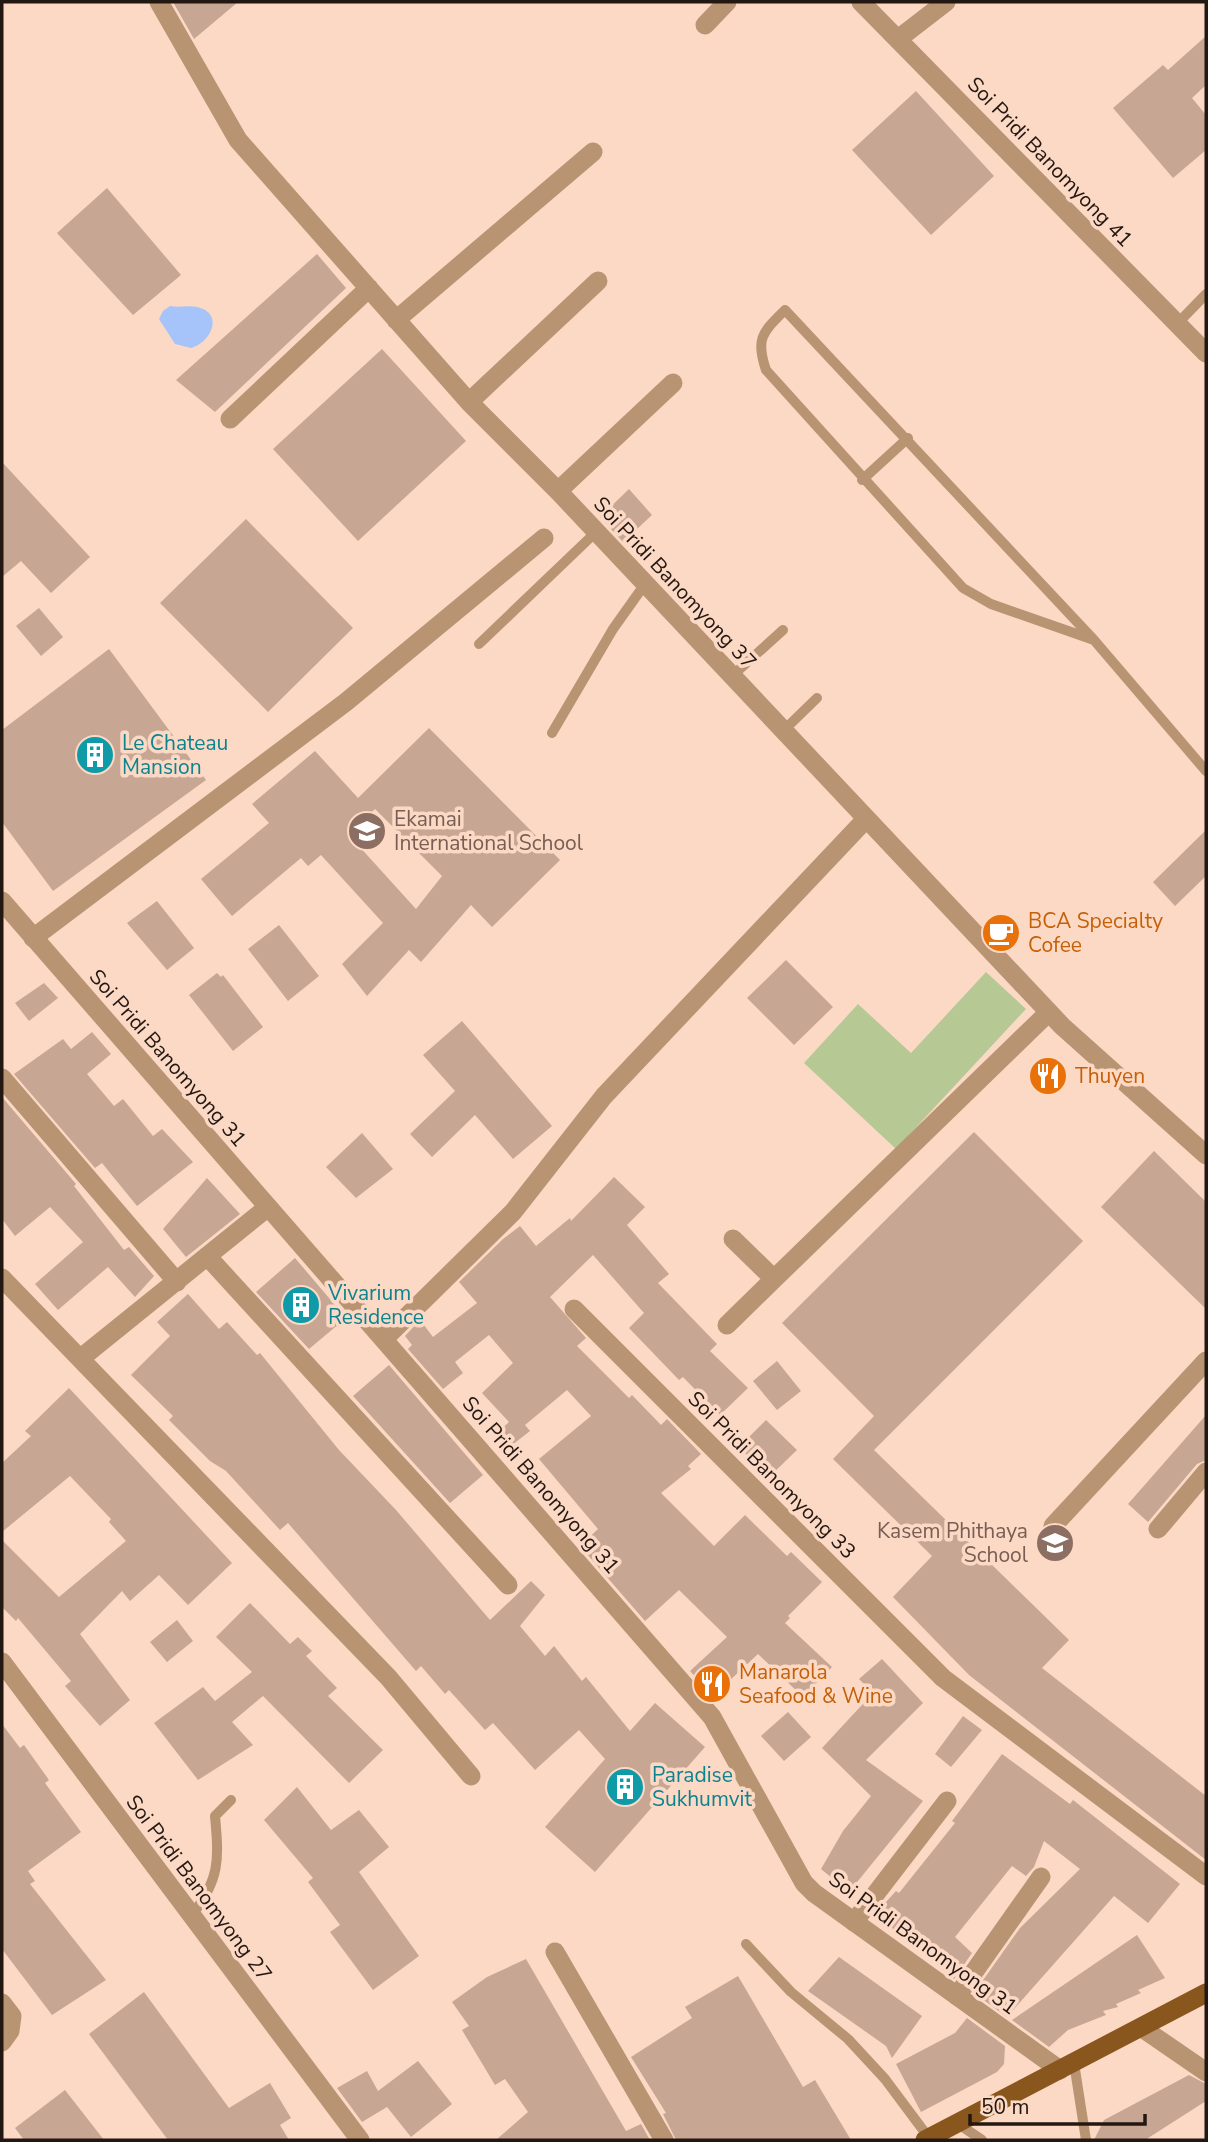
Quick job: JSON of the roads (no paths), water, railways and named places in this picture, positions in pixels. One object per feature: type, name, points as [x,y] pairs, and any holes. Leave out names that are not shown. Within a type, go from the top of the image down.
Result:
[{"type":"main road","points":[[927,2139],[1206,1993]]},
{"type":"street","name":"Soi Pridi Banomyong 37","points":[[159,2],[238,140],[468,402],[558,491],[1049,1012],[1206,1155]]},
{"type":"street","points":[[705,25],[727,2]]},
{"type":"street","name":"Soi Pridi Banomyong 41","points":[[861,2],[1206,354]]},
{"type":"street","points":[[898,39],[946,2]]},
{"type":"street","points":[[396,320],[593,152]]},
{"type":"street","points":[[468,402],[598,281]]},
{"type":"street","points":[[230,419],[369,288]]},
{"type":"street","points":[[558,491],[673,383]]},
{"type":"street","points":[[33,937],[346,702],[544,538]]},
{"type":"street","points":[[384,1339],[513,1212],[604,1096],[866,818]]},
{"type":"street","name":"Soi Pridi Banomyong 31","points":[[2,901],[712,1717],[804,1882],[854,1922],[957,1996],[1067,2066]]},
{"type":"street","points":[[727,1325],[1049,1012]]},
{"type":"street","points":[[2,1078],[177,1282]]},
{"type":"street","points":[[81,1358],[268,1207]]},
{"type":"street","points":[[733,1239],[774,1279]]},
{"type":"street","points":[[207,1256],[508,1586]]},
{"type":"street","points":[[2,1278],[388,1677],[471,1776]]},
{"type":"street","name":"Soi Pridi Banomyong 33","points":[[574,1310],[943,1678],[1206,1876]]},
{"type":"street","points":[[1053,1526],[1206,1361]]},
{"type":"street","points":[[1158,1530],[1206,1472]]},
{"type":"street","name":"Soi Pridi Banomyong 27","points":[[2,1662],[360,2140]]},
{"type":"street","points":[[854,1922],[947,1801]]},
{"type":"street","points":[[957,1996],[1041,1877]]},
{"type":"street","points":[[555,1952],[664,2140]]},
{"type":"street","points":[[2,2003],[12,2017],[10,2031],[2,2042]]},
{"type":"street","points":[[1142,2028],[1206,2071]]},
{"type":"lane","points":[[1177,324],[1206,294]]},
{"type":"lane","points":[[1094,640],[974,597],[862,480],[766,370],[759,350],[763,331],[785,310],[908,438],[1094,640],[1206,771]]},
{"type":"lane","points":[[862,480],[908,438]]},
{"type":"lane","points":[[480,643],[596,532]]},
{"type":"lane","points":[[552,733],[613,629],[645,584]]},
{"type":"lane","points":[[732,676],[783,630]]},
{"type":"lane","points":[[783,731],[817,698]]},
{"type":"lane","points":[[192,1915],[210,1891],[218,1861],[215,1816],[231,1800]]},
{"type":"lane","points":[[746,1944],[791,1992],[848,2039],[885,2079],[927,2139]]},
{"type":"lane","points":[[1067,2066],[1086,2140]]},
{"type":"lane","points":[[957,2123],[982,2140]]},
{"type":"water","points":[[170,306],[197,307],[211,315],[212,328],[204,340],[191,348],[175,344],[159,319],[163,311]]},
{"type":"place","name":"Le Chateau Mansion","points":[[95,755]]},
{"type":"place","name":"Ekamai International School","points":[[367,831]]},
{"type":"place","name":"BCA Specialty Cofee","points":[[1001,933]]},
{"type":"place","name":"Thuyen","points":[[1048,1076]]},
{"type":"place","name":"Vivarium Residence","points":[[301,1305]]},
{"type":"place","name":"Kasem Phithaya School","points":[[1055,1543]]},
{"type":"place","name":"Manarola Seafood & Wine","points":[[712,1684]]},
{"type":"place","name":"Paradise Sukhumvit","points":[[625,1787]]}]
